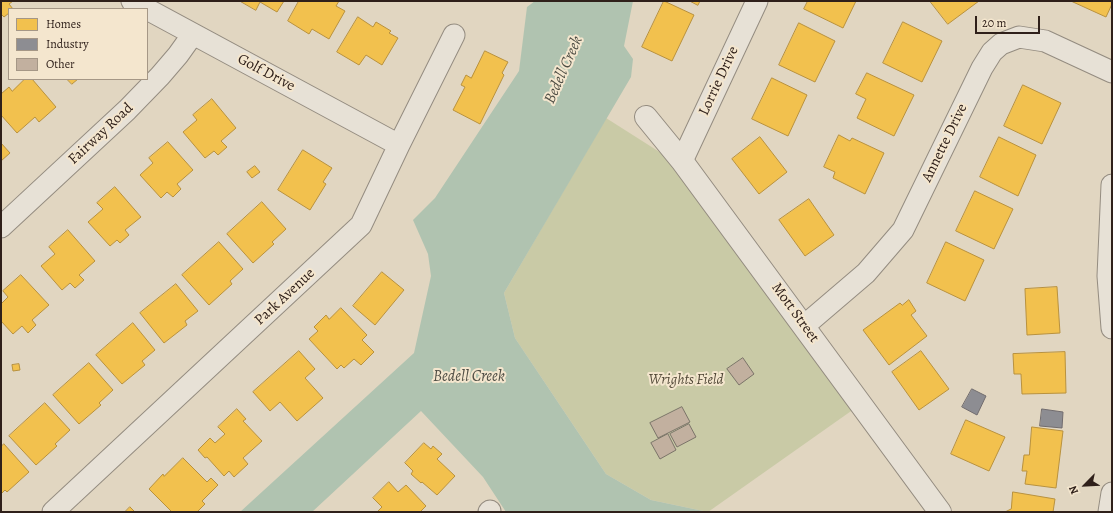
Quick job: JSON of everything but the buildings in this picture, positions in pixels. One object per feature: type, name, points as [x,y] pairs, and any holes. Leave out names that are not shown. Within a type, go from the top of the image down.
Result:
[{"type":"street","name":"Golf Drive","points":[[132,1],[145,8]]},
{"type":"street","name":"Lorrie Drive","points":[[682,161],[757,1]]},
{"type":"street","name":"Golf Drive","points":[[148,10],[399,145]]},
{"type":"street","name":"Fairway Road","points":[[1,227],[127,110],[160,76],[194,34]]},
{"type":"street","name":"Park Avenue","points":[[53,512],[361,225],[454,35]]},
{"type":"street","name":"Annette Drive","points":[[804,326],[866,273],[903,230],[982,68],[992,52],[1001,44],[1019,37],[1045,41],[1112,72]]},
{"type":"street","name":"Mott Street","points":[[646,117],[682,161],[940,512]]},
{"type":"street","points":[[1112,185],[1108,276],[1112,328]]},
{"type":"street","points":[[1109,512],[1112,492]]},
{"type":"green space","name":"Wrights Field","points":[[606,118],[669,158],[854,409],[708,512],[651,500],[606,474],[515,338],[504,293]]},
{"type":"water","name":"Bedell Creek","points":[[535,1],[633,1],[624,46],[633,59],[631,77],[504,293],[515,338],[606,474],[651,500],[708,512],[506,512],[483,477],[421,411],[312,512],[240,512],[414,353],[431,276],[428,254],[413,220],[435,198],[519,71],[527,7]]}]
